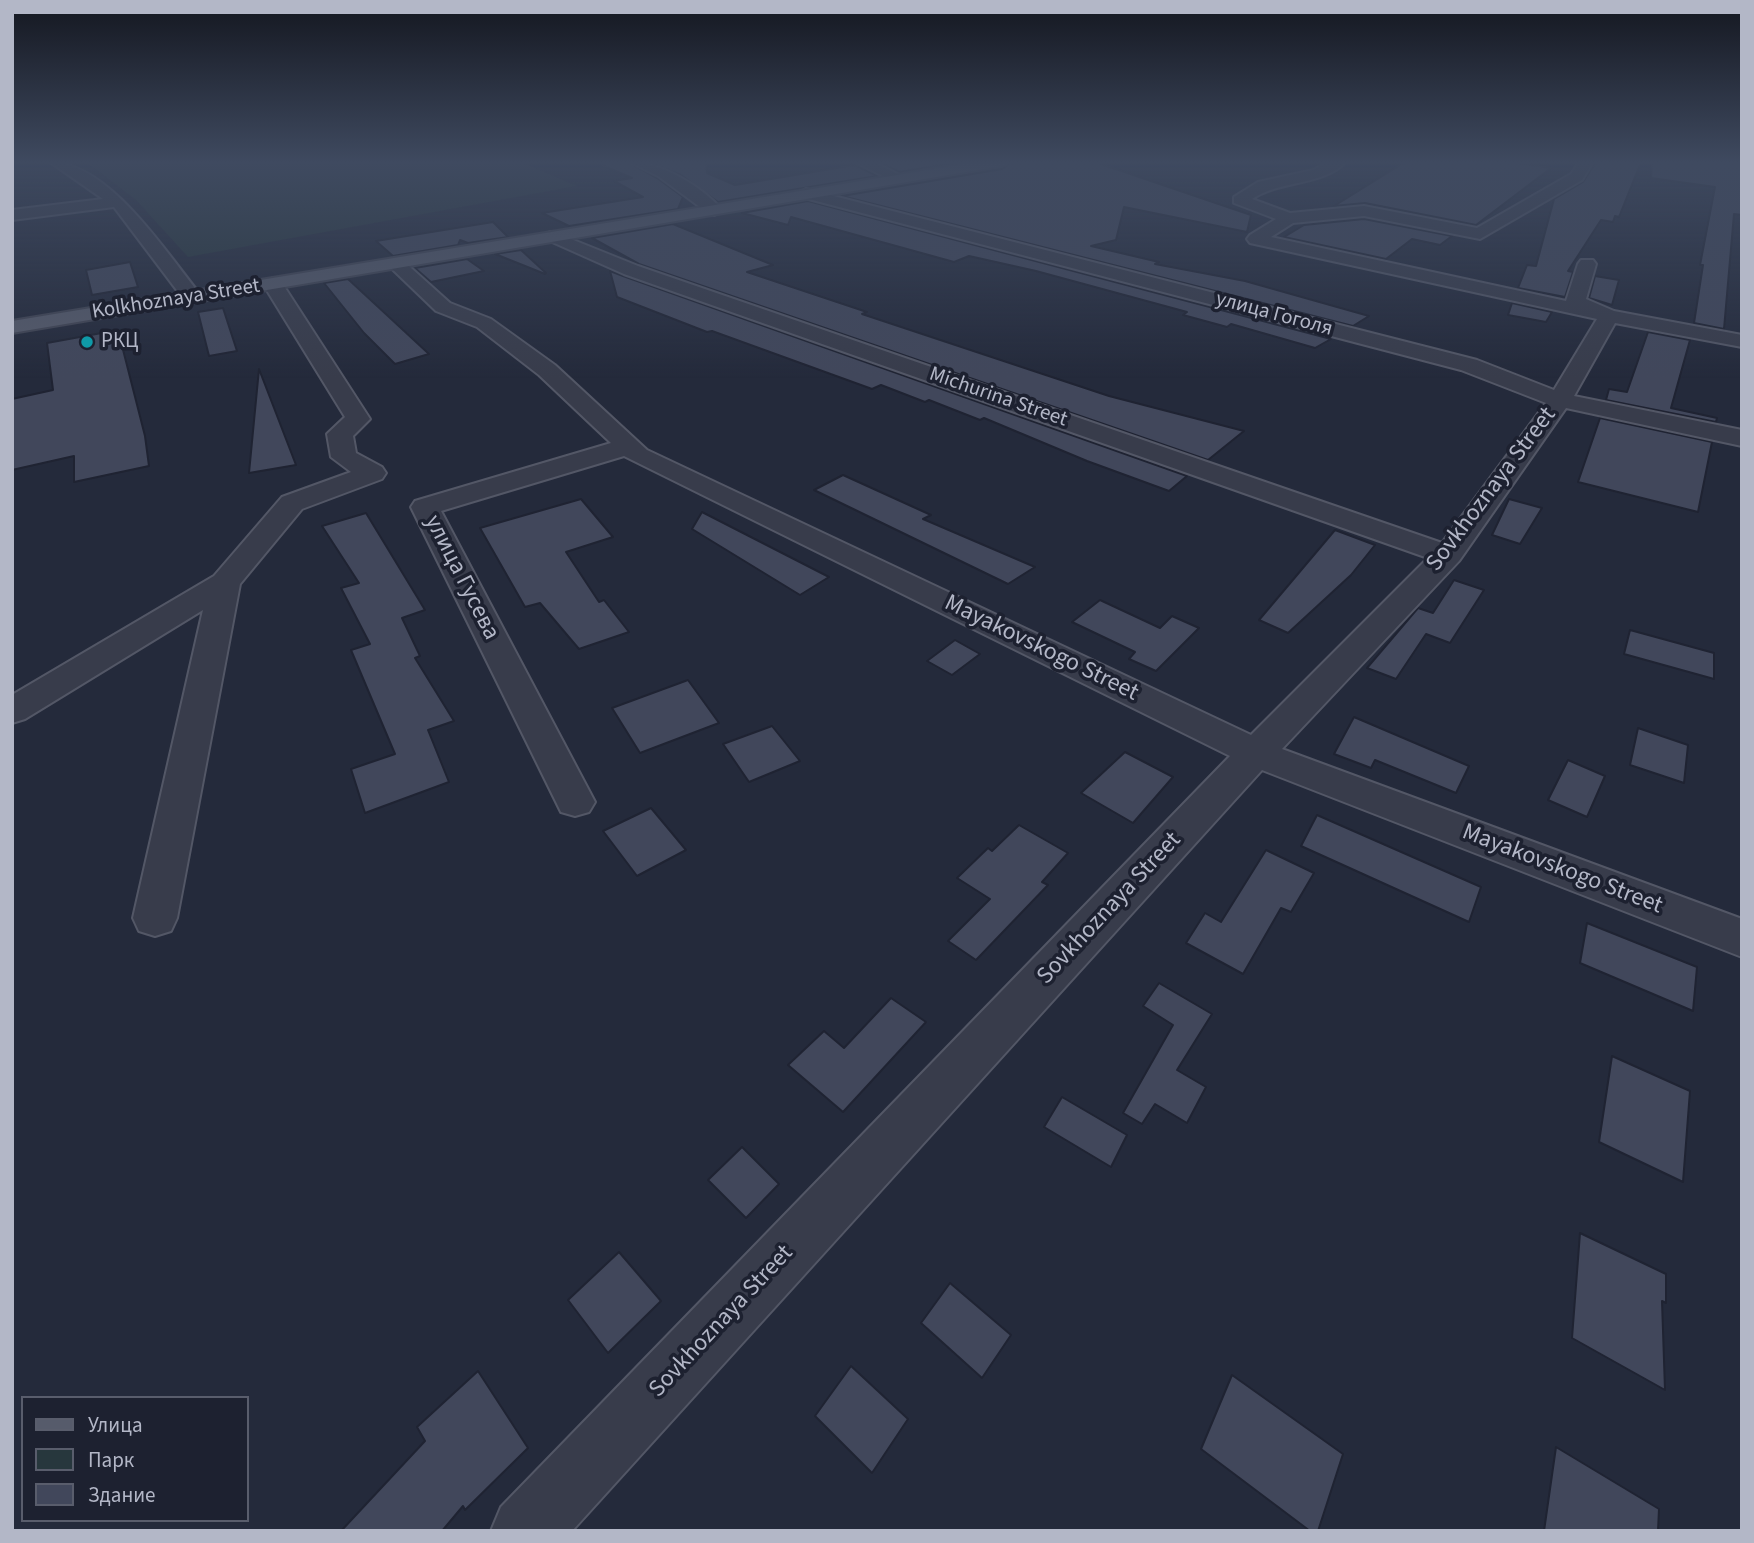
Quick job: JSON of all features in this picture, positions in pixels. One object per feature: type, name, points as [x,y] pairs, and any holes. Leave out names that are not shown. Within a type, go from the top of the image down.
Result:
[{"type":"main road","name":"Kolkhoznaya Street","points":[[12,327],[568,234]]},
{"type":"street","points":[[143,234],[192,297]]},
{"type":"street","name":"улица Гоголя","points":[[961,234],[1468,365],[1560,400],[1742,438]]},
{"type":"street","points":[[1264,234],[1256,239],[1609,316],[1742,341]]},
{"type":"street","name":"Michurina Street","points":[[550,237],[631,270],[1448,555]]},
{"type":"street","name":"Mayakovskogo Street","points":[[394,263],[443,307],[484,323],[547,370],[638,454],[1256,753],[1742,938]]},
{"type":"street","points":[[1587,264],[1575,302],[1609,316]]},
{"type":"street","points":[[12,710],[225,583],[292,503],[373,473],[344,457],[340,434],[358,419],[273,284]]},
{"type":"street","name":"Sovkhoznaya Street","points":[[525,1531],[1256,753],[1448,555],[1560,400],[1609,316]]},
{"type":"street","name":"улица Гусева","points":[[575,802],[425,507],[629,446]]},
{"type":"street","points":[[155,918],[225,583]]},
{"type":"green space","points":[[167,234],[314,234],[188,257]]},
{"type":"building","points":[[419,234],[505,234],[508,237],[468,243],[460,240],[458,245],[393,256],[376,241]]},
{"type":"building","points":[[615,234],[697,234],[773,265],[747,272],[867,312],[862,314],[1109,396],[1244,431],[1208,460],[639,264],[592,238]]},
{"type":"building","points":[[853,234],[933,234],[1331,339],[1315,348],[1231,324],[1227,327],[1183,315],[1187,312],[1036,271],[969,256],[954,262]]},
{"type":"building","points":[[991,234],[1117,234],[1116,240],[1091,246],[1159,262],[1155,264],[1245,281],[1369,316],[1353,326]]},
{"type":"building","points":[[1289,234],[1452,236],[1440,245],[1412,239],[1386,259],[1284,237]]},
{"type":"building","points":[[1545,234],[1592,234],[1568,271],[1573,272],[1565,297],[1518,288],[1527,265],[1536,266]]},
{"type":"building","points":[[1706,234],[1732,234],[1724,329],[1694,323],[1703,265],[1700,265]]},
{"type":"building","points":[[521,250],[546,273],[495,254]]},
{"type":"building","points":[[467,259],[484,271],[431,282],[415,268]]},
{"type":"building","points":[[130,262],[138,287],[92,295],[86,270]]},
{"type":"building","points":[[610,271],[1187,476],[1169,491],[1087,461],[984,418],[980,420],[881,385],[872,389],[712,331],[707,332],[617,297]]},
{"type":"building","points":[[1595,276],[1619,280],[1612,305],[1589,298]]},
{"type":"building","points":[[348,279],[429,354],[395,364],[364,333],[324,283]]},
{"type":"building","points":[[1512,303],[1552,312],[1546,322],[1508,315]]},
{"type":"building","points":[[223,308],[237,351],[209,356],[198,312]]},
{"type":"building","points":[[118,330],[145,436],[149,466],[74,482],[74,456],[12,470],[12,399],[53,390],[47,343]]},
{"type":"building","points":[[1648,332],[1690,340],[1671,408],[1717,418],[1716,422],[1606,400],[1609,389],[1627,392]]},
{"type":"building","points":[[259,369],[296,465],[249,473]]},
{"type":"building","points":[[1600,418],[1712,442],[1698,512],[1578,482]]},
{"type":"building","points":[[843,475],[931,515],[923,519],[1035,567],[1008,584],[814,490]]},
{"type":"building","points":[[581,499],[613,537],[566,552],[599,602],[604,600],[629,632],[579,649],[540,603],[525,607],[480,528]]},
{"type":"building","points":[[1509,499],[1542,508],[1520,544],[1492,535]]},
{"type":"building","points":[[702,512],[829,577],[800,595],[692,529]]},
{"type":"building","points":[[366,513],[425,610],[402,618],[420,656],[415,658],[454,721],[428,730],[449,782],[365,813],[351,769],[395,754],[351,650],[370,644],[341,588],[359,583],[322,526]]},
{"type":"building","points":[[1335,530],[1375,545],[1351,575],[1288,633],[1259,620]]},
{"type":"building","points":[[1454,580],[1484,590],[1450,643],[1426,634],[1396,679],[1367,668],[1418,608],[1433,613]]},
{"type":"building","points":[[1100,600],[1160,628],[1172,616],[1199,628],[1156,671],[1129,659],[1135,652],[1072,622]]},
{"type":"building","points":[[1630,630],[1714,653],[1714,679],[1624,654]]},
{"type":"building","points":[[955,640],[980,654],[952,675],[927,661]]},
{"type":"building","points":[[688,680],[719,723],[640,753],[612,708]]},
{"type":"building","points":[[1354,717],[1469,766],[1456,793],[1375,760],[1371,768],[1334,754]]},
{"type":"building","points":[[772,726],[800,761],[749,782],[723,744]]},
{"type":"building","points":[[1638,728],[1688,745],[1684,783],[1630,765]]},
{"type":"building","points":[[1125,752],[1173,777],[1133,823],[1081,793]]},
{"type":"building","points":[[1568,760],[1605,776],[1587,817],[1548,800]]},
{"type":"building","points":[[651,808],[686,850],[637,876],[603,831]]},
{"type":"building","points":[[1317,815],[1481,887],[1469,922],[1301,846]]},
{"type":"building","points":[[1019,825],[1068,853],[1042,882],[1048,885],[976,960],[948,941],[990,899],[957,878],[988,848],[992,851]]},
{"type":"building","points":[[1266,850],[1314,873],[1291,912],[1281,908],[1243,974],[1186,943],[1205,913],[1221,922]]},
{"type":"building","points":[[1587,923],[1697,967],[1693,1011],[1580,963]]},
{"type":"building","points":[[1159,983],[1212,1014],[1177,1070],[1206,1087],[1187,1123],[1155,1104],[1142,1124],[1123,1113],[1173,1025],[1143,1006]]},
{"type":"building","points":[[891,998],[926,1022],[843,1112],[788,1065],[824,1031],[844,1048]]},
{"type":"building","points":[[1612,1056],[1690,1091],[1683,1182],[1599,1142]]},
{"type":"building","points":[[1062,1097],[1127,1135],[1111,1167],[1044,1127]]},
{"type":"building","points":[[742,1147],[779,1184],[746,1218],[708,1180]]},
{"type":"building","points":[[1580,1233],[1666,1274],[1666,1303],[1662,1301],[1665,1390],[1572,1338]]},
{"type":"building","points":[[619,1252],[661,1301],[608,1353],[568,1300]]},
{"type":"building","points":[[950,1283],[1011,1335],[982,1378],[921,1323]]},
{"type":"building","points":[[851,1366],[908,1419],[872,1473],[815,1416]]},
{"type":"building","points":[[478,1371],[528,1448],[465,1510],[463,1506],[442,1531],[341,1531],[425,1441],[417,1427]]},
{"type":"building","points":[[1232,1375],[1343,1454],[1318,1531],[1310,1531],[1201,1449]]},
{"type":"building","points":[[1556,1447],[1659,1509],[1658,1531],[1544,1531]]},
{"type":"place","name":"РКЦ","points":[[87,342]]}]
